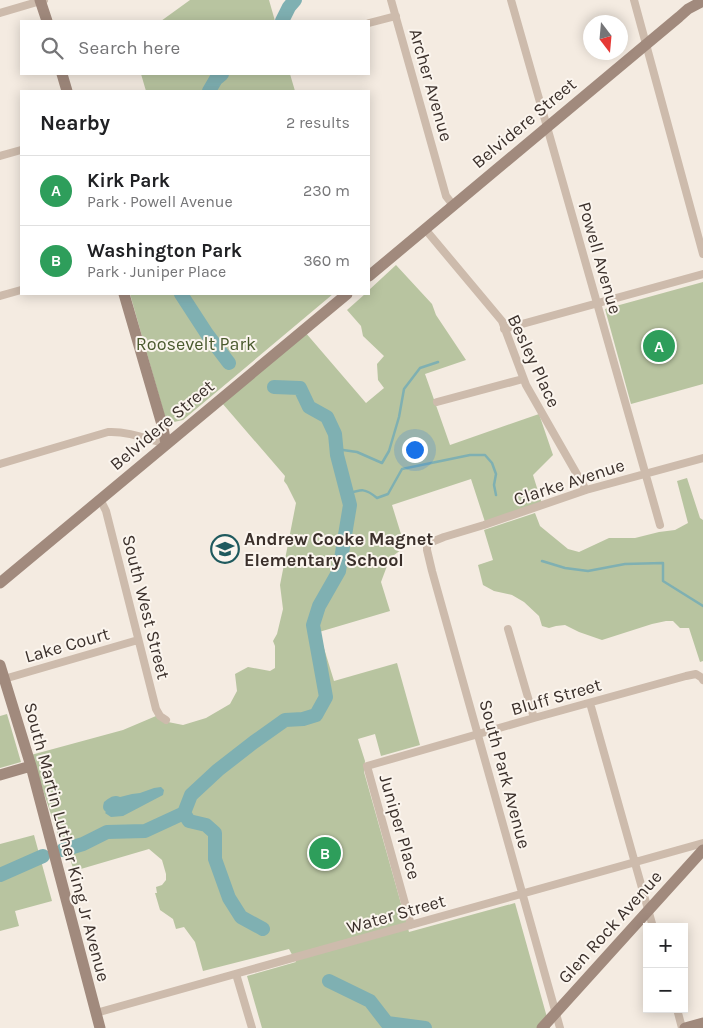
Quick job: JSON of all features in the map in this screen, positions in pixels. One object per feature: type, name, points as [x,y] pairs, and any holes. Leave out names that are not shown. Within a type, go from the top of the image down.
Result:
[{"type":"main road","points":[[42,0],[46,20]]},
{"type":"main road","name":"Belvidere Street","points":[[370,275],[688,9],[703,1]]},
{"type":"main road","points":[[62,75],[67,90]]},
{"type":"main road","points":[[124,295],[166,444]]},
{"type":"main road","name":"Belvidere Street","points":[[0,583],[346,295]]},
{"type":"main road","name":"South Martin Luther King Jr Avenue","points":[[0,665],[31,766],[100,1028]]},
{"type":"main road","points":[[0,775],[31,766]]},
{"type":"main road","name":"Glen Rock Avenue","points":[[542,1028],[703,850]]},
{"type":"main road","points":[[683,1028],[703,1023]]},
{"type":"street","points":[[0,13],[42,0]]},
{"type":"street","name":"Archer Avenue","points":[[392,0],[446,196],[453,205]]},
{"type":"street","name":"Powell Avenue","points":[[511,0],[660,525]]},
{"type":"street","points":[[634,0],[703,254]]},
{"type":"street","points":[[370,23],[396,16]]},
{"type":"street","points":[[0,156],[20,150]]},
{"type":"street","name":"Besley Place","points":[[425,229],[501,320],[526,385],[586,490]]},
{"type":"street","points":[[504,328],[703,274]]},
{"type":"street","points":[[0,296],[20,290]]},
{"type":"street","points":[[437,402],[524,378]]},
{"type":"street","points":[[0,464],[108,432],[127,433],[166,444]]},
{"type":"street","name":"Clarke Avenue","points":[[444,537],[586,490],[703,458]]},
{"type":"street","name":"South West Street","points":[[100,499],[106,511],[156,709],[160,716],[166,720]]},
{"type":"street","name":"South Park Avenue","points":[[444,537],[434,540],[428,545],[427,550],[560,1028]]},
{"type":"street","points":[[508,629],[534,718]]},
{"type":"street","name":"Lake Court","points":[[4,679],[138,640]]},
{"type":"street","name":"Bluff Street","points":[[367,766],[696,674],[703,680]]},
{"type":"street","points":[[590,703],[652,923]]},
{"type":"street","name":"Juniper Place","points":[[367,766],[411,925]]},
{"type":"street","name":"Water Street","points":[[96,1013],[703,844]]},
{"type":"street","points":[[236,974],[252,1028]]},
{"type":"street","points":[[678,1013],[683,1028]]},
{"type":"green space","points":[[190,0],[269,0],[275,20],[162,20]]},
{"type":"green space","points":[[141,75],[290,75],[295,90],[146,90]]},
{"type":"green space","points":[[396,265],[432,304],[436,315],[466,360],[425,374],[450,445],[539,414],[553,455],[533,475],[542,504],[485,522],[471,479],[392,505],[405,547],[390,558],[381,582],[390,611],[319,632],[334,681],[397,663],[420,745],[381,756],[375,734],[358,739],[365,761],[364,772],[409,932],[515,903],[550,1028],[262,1028],[247,976],[296,962],[289,949],[203,971],[195,942],[184,927],[176,929],[173,919],[160,910],[155,893],[157,893],[156,887],[162,885],[166,880],[166,874],[162,860],[149,849],[74,871],[70,859],[63,850],[31,755],[123,730],[156,716],[168,722],[183,725],[206,718],[230,704],[237,691],[235,674],[248,667],[270,671],[275,668],[275,646],[273,641],[277,634],[283,609],[280,585],[296,503],[284,481],[285,476],[222,403],[305,332],[366,403],[384,388],[378,380],[377,364],[384,356],[363,336],[361,326],[347,310],[364,295],[370,295],[370,289]]},
{"type":"green space","points":[[703,282],[703,384],[631,404],[605,309]]},
{"type":"green space","name":"Roosevelt Park","points":[[130,295],[332,295],[183,420],[174,422],[165,417]]},
{"type":"green space","points":[[687,478],[700,518],[703,520],[703,661],[700,662],[689,628],[680,628],[673,621],[652,624],[602,640],[565,625],[549,628],[542,626],[539,616],[524,602],[512,595],[494,591],[483,585],[478,565],[493,560],[484,530],[535,513],[540,526],[568,549],[579,552],[609,538],[635,538],[675,530],[688,523],[677,481]]},
{"type":"green space","points":[[7,714],[21,762],[0,768],[0,716]]},
{"type":"green space","points":[[34,835],[52,901],[15,911],[19,926],[0,931],[0,844]]},
{"type":"water","points":[[161,787],[164,790],[163,795],[123,816],[111,817],[105,813],[104,802],[112,797],[140,793]]},
{"type":"waterway","points":[[282,20],[295,0]]},
{"type":"waterway","points":[[210,90],[221,75]]},
{"type":"waterway","points":[[182,295],[229,363]]},
{"type":"waterway","points":[[336,449],[357,452],[382,463],[389,451],[399,417],[404,389],[420,368],[438,362]]},
{"type":"waterway","points":[[63,850],[83,844],[107,832],[145,831],[184,813],[191,795],[218,770],[285,720],[303,719],[316,715],[326,697],[313,625],[319,606],[339,571],[350,505],[337,455],[335,434],[327,417],[309,407],[300,388],[274,387]]},
{"type":"waterway","points":[[347,494],[363,490],[377,498],[388,494],[402,469],[470,455],[485,455],[492,463],[496,474],[494,485],[496,495]]},
{"type":"waterway","points":[[542,561],[565,568],[588,571],[625,564],[663,563],[663,581],[703,606]]},
{"type":"waterway","points":[[184,813],[189,821],[206,825],[215,833],[215,859],[229,898],[241,917],[263,929]]},
{"type":"waterway","points":[[0,875],[43,856]]},
{"type":"waterway","points":[[329,981],[370,1001],[387,1023],[425,1028]]},
{"type":"place","name":"Kirk Park","points":[[659,346]]},
{"type":"place","name":"Andrew Cooke Magnet Elementary School","points":[[225,549]]},
{"type":"place","name":"Washington Park","points":[[325,853]]}]
